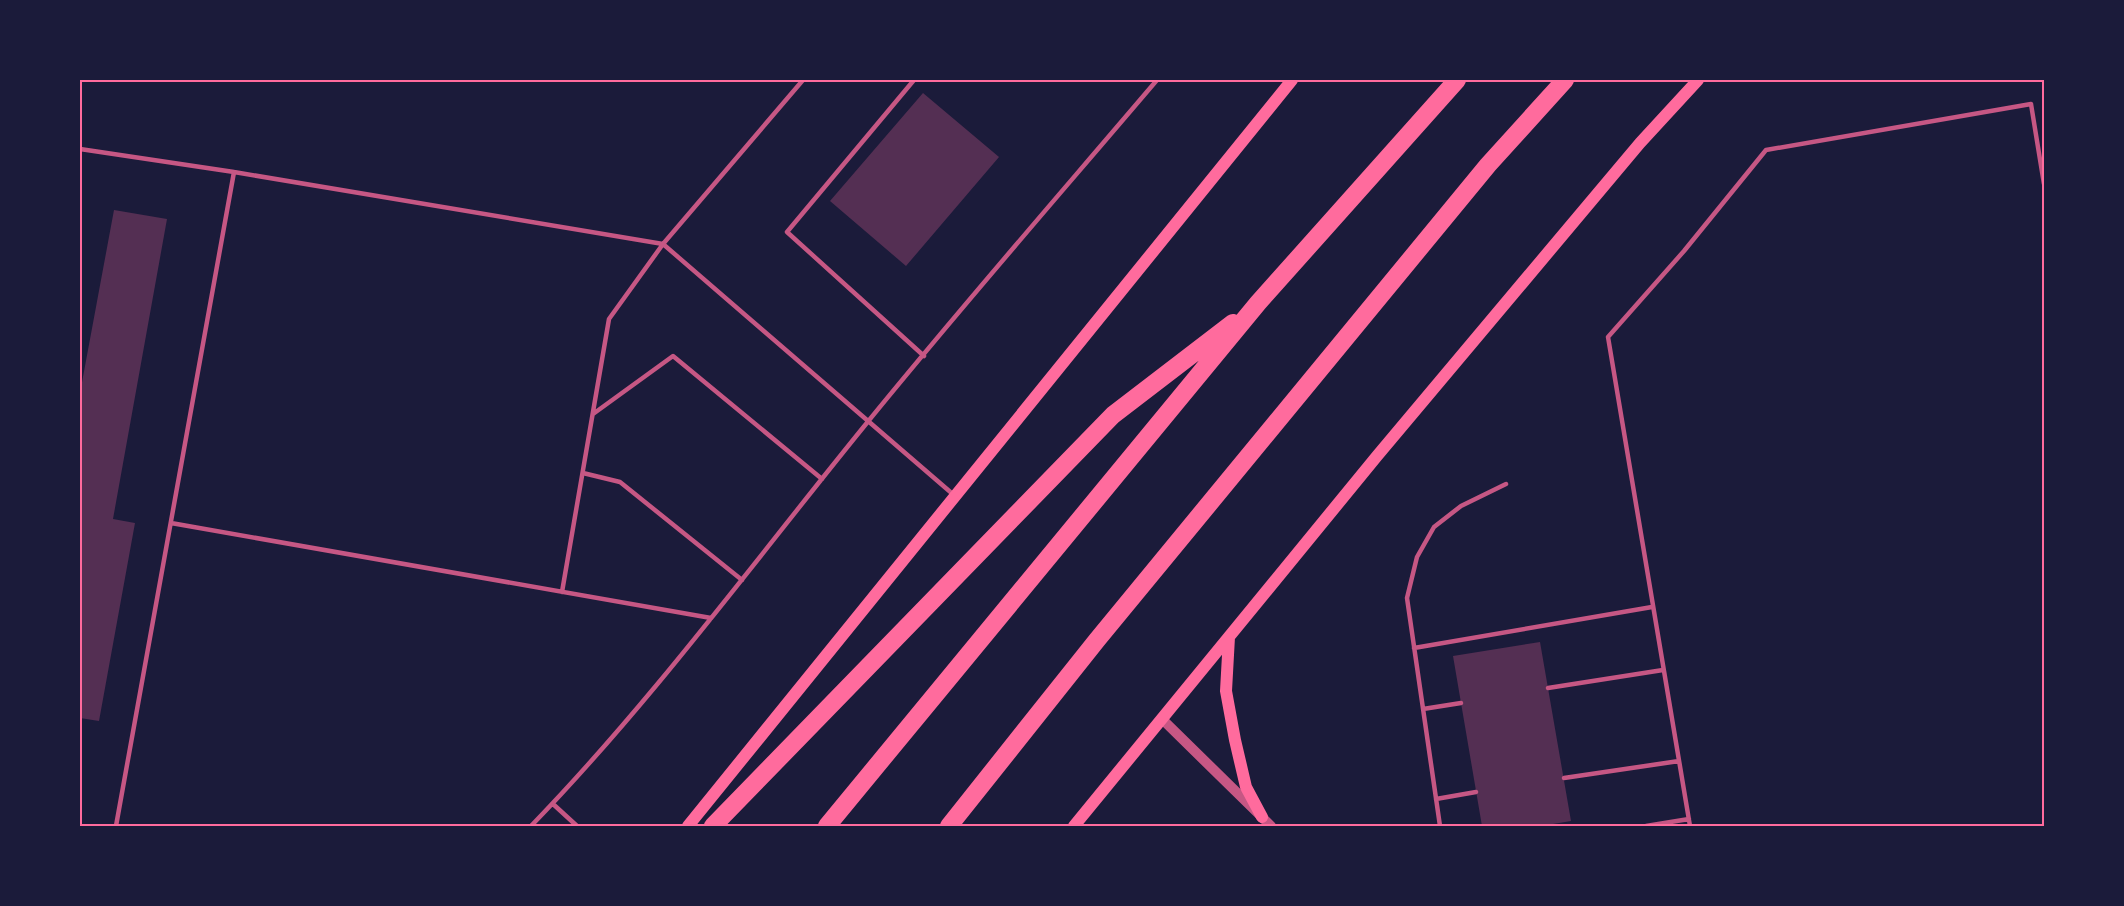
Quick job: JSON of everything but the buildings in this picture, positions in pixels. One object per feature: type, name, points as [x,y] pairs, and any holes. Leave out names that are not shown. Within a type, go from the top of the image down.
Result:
[{"type":"highway","points":[[826,826],[1258,303],[1456,80]]},
{"type":"highway","points":[[949,826],[1097,640],[1481,174],[1566,80]]},
{"type":"highway","points":[[713,826],[1113,415],[1258,303]]},
{"type":"main road","points":[[687,826],[1292,80]]},
{"type":"main road","points":[[1074,826],[1384,447],[1640,144],[1698,80]]},
{"type":"main road","points":[[1229,637],[1226,691],[1233,730],[1246,787],[1262,817]]},
{"type":"street","points":[[1162,719],[1271,826]]},
{"type":"lane","points":[[562,592],[609,319],[663,244],[803,80]]},
{"type":"lane","points":[[914,80],[787,232],[924,356]]},
{"type":"lane","points":[[531,826],[553,804],[711,618],[868,422],[1157,80]]},
{"type":"lane","points":[[1690,826],[1608,338],[1684,251],[1766,150],[2031,104],[2044,184]]},
{"type":"lane","points":[[80,149],[234,172],[663,244],[955,496]]},
{"type":"lane","points":[[116,826],[234,172]]},
{"type":"lane","points":[[593,414],[673,356],[822,479]]},
{"type":"lane","points":[[583,472],[620,482],[742,580]]},
{"type":"lane","points":[[1440,826],[1407,598],[1417,556],[1434,527],[1461,506],[1506,484]]},
{"type":"lane","points":[[171,523],[711,618]]},
{"type":"lane","points":[[1414,648],[1652,607]]},
{"type":"lane","points":[[1548,688],[1663,670]]},
{"type":"lane","points":[[1423,709],[1461,703]]},
{"type":"lane","points":[[1564,778],[1679,761]]},
{"type":"lane","points":[[1436,800],[1476,792]]},
{"type":"lane","points":[[553,804],[577,826]]},
{"type":"lane","points":[[1646,826],[1689,819]]}]
